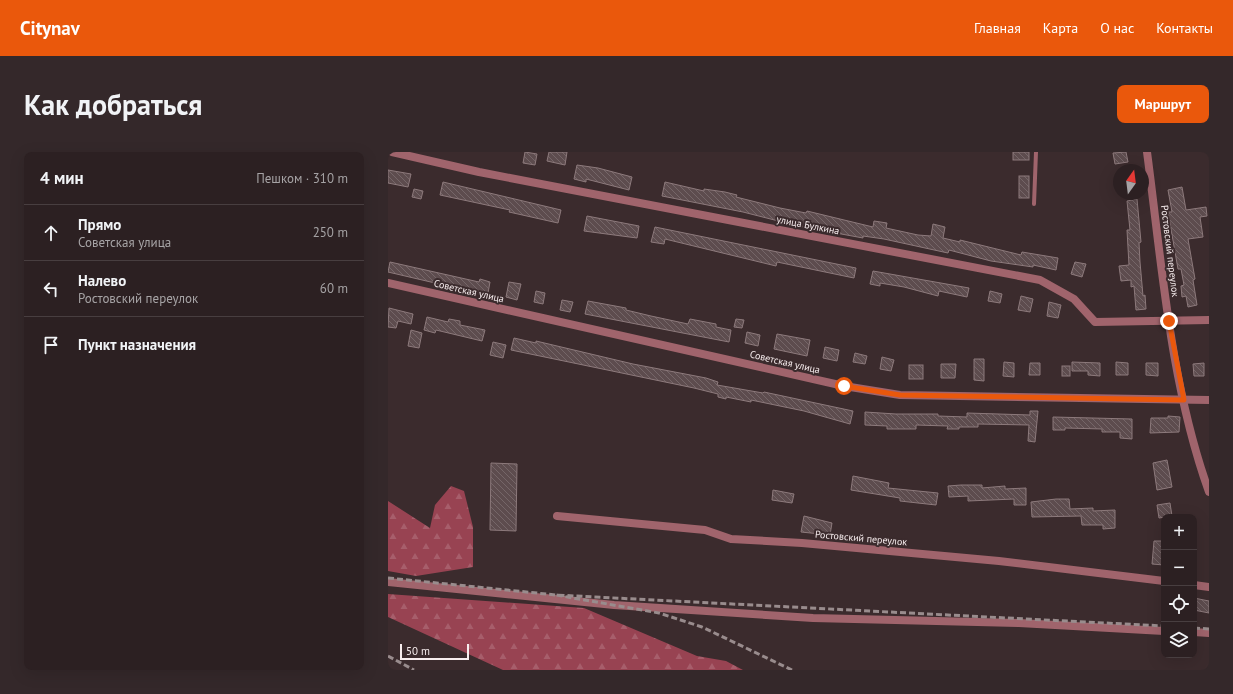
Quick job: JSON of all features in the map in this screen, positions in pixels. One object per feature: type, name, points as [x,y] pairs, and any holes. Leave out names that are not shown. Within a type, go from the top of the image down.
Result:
[{"type":"street","name":"улица Булкина","points":[[392,152],[479,172],[1040,280],[1074,299],[1095,322],[1209,320]]},
{"type":"street","name":"Ростовский переулок","points":[[1147,152],[1169,321],[1196,454],[1209,492]]},
{"type":"street","name":"Советская улица","points":[[388,283],[844,386],[900,395],[1209,400]]},
{"type":"street","name":"Ростовский переулок","points":[[557,516],[705,530],[732,540],[802,543],[991,561],[1161,581]]},
{"type":"street","points":[[388,582],[614,605],[813,618],[1019,623],[1161,630]]},
{"type":"street","points":[[1197,585],[1209,587]]},
{"type":"street","points":[[1197,632],[1209,633]]},
{"type":"lane","points":[[1034,204],[1036,152]]},
{"type":"green space","points":[[451,486],[464,491],[473,527],[473,567],[416,576],[388,571],[388,501],[430,528],[435,505]]},
{"type":"green space","points":[[388,594],[584,608],[697,656],[726,661],[743,670],[503,670],[388,617]]},
{"type":"building","points":[[525,152],[537,154],[535,165],[523,163]]},
{"type":"building","points":[[549,152],[567,152],[565,165],[547,161]]},
{"type":"building","points":[[1013,152],[1029,152],[1029,160],[1013,160]]},
{"type":"building","points":[[1126,152],[1128,162],[1115,164],[1113,153]]},
{"type":"building","points":[[577,165],[598,168],[632,177],[629,190],[586,179],[586,182],[574,179]]},
{"type":"building","points":[[388,170],[411,174],[408,187],[388,183]]},
{"type":"building","points":[[1019,176],[1029,176],[1029,198],[1019,198]]},
{"type":"building","points":[[443,182],[561,210],[558,223],[509,212],[510,210],[440,195]]},
{"type":"building","points":[[665,182],[704,191],[704,189],[725,192],[737,195],[736,197],[780,208],[806,213],[807,211],[873,227],[874,221],[887,223],[886,228],[918,235],[931,236],[933,224],[945,227],[943,238],[960,242],[960,240],[1021,255],[1022,252],[1058,258],[1056,270],[1033,265],[1033,267],[991,261],[949,250],[948,253],[884,239],[863,236],[863,238],[798,226],[743,212],[662,196]]},
{"type":"building","points":[[1182,187],[1186,210],[1206,207],[1207,216],[1200,217],[1203,237],[1188,239],[1195,279],[1193,280],[1197,305],[1188,307],[1186,296],[1182,297],[1181,286],[1184,285],[1181,269],[1178,269],[1168,212],[1172,212],[1168,190]]},
{"type":"building","points":[[414,189],[423,191],[421,199],[412,197]]},
{"type":"building","points":[[1137,200],[1141,242],[1139,243],[1140,262],[1143,296],[1145,295],[1146,309],[1136,310],[1134,286],[1131,287],[1131,280],[1121,281],[1119,266],[1129,265],[1127,230],[1130,230],[1127,201]]},
{"type":"building","points":[[587,216],[639,226],[637,238],[584,231]]},
{"type":"building","points":[[655,227],[856,268],[854,278],[777,262],[776,266],[665,239],[664,244],[651,242]]},
{"type":"building","points":[[390,262],[479,282],[480,279],[490,282],[488,293],[466,288],[465,290],[388,272]]},
{"type":"building","points":[[1075,262],[1086,264],[1082,277],[1071,274]]},
{"type":"building","points":[[873,271],[969,288],[967,297],[939,291],[938,296],[904,287],[880,283],[880,286],[870,284]]},
{"type":"building","points":[[509,282],[521,284],[517,300],[506,297]]},
{"type":"building","points":[[536,291],[545,293],[543,304],[534,302]]},
{"type":"building","points":[[990,291],[1002,294],[1000,303],[988,301]]},
{"type":"building","points":[[1021,296],[1033,299],[1030,312],[1018,310]]},
{"type":"building","points":[[562,300],[573,302],[570,312],[560,310]]},
{"type":"building","points":[[588,301],[626,308],[626,310],[688,324],[690,319],[716,324],[716,327],[731,330],[729,342],[585,314]]},
{"type":"building","points":[[1049,302],[1061,305],[1058,318],[1047,316]]},
{"type":"building","points":[[389,308],[413,314],[411,324],[398,321],[396,328],[388,327]]},
{"type":"building","points":[[427,317],[448,322],[449,319],[460,321],[460,325],[485,330],[482,341],[436,330],[435,333],[424,330]]},
{"type":"building","points":[[736,319],[744,320],[742,328],[734,327]]},
{"type":"building","points":[[411,330],[422,333],[419,348],[408,346]]},
{"type":"building","points":[[747,332],[760,335],[758,346],[745,343]]},
{"type":"building","points":[[777,334],[810,340],[807,356],[774,349]]},
{"type":"building","points":[[514,338],[536,343],[536,341],[633,364],[706,378],[718,382],[717,385],[764,392],[853,411],[850,424],[804,411],[751,400],[751,402],[726,397],[726,399],[718,397],[718,394],[694,388],[511,350]]},
{"type":"building","points":[[493,342],[506,345],[503,358],[490,355]]},
{"type":"building","points":[[825,347],[839,350],[837,361],[823,358]]},
{"type":"building","points":[[855,353],[867,356],[865,364],[853,362]]},
{"type":"building","points":[[882,357],[894,360],[891,371],[880,369]]},
{"type":"building","points":[[974,359],[984,359],[984,381],[974,380]]},
{"type":"building","points":[[1004,362],[1014,363],[1014,377],[1003,376]]},
{"type":"building","points":[[1072,362],[1100,363],[1100,376],[1088,375],[1088,371],[1072,371]]},
{"type":"building","points":[[1116,362],[1128,363],[1128,375],[1116,375]]},
{"type":"building","points":[[1030,363],[1040,363],[1040,375],[1029,375]]},
{"type":"building","points":[[1146,363],[1158,363],[1158,376],[1146,375]]},
{"type":"building","points":[[1204,363],[1204,376],[1194,376],[1193,364]]},
{"type":"building","points":[[941,364],[956,364],[955,378],[941,378]]},
{"type":"building","points":[[909,365],[923,365],[923,379],[909,379]]},
{"type":"building","points":[[1062,366],[1070,366],[1070,376],[1062,376]]},
{"type":"building","points":[[1030,411],[1038,411],[1035,442],[1028,441],[1029,425],[978,424],[978,427],[959,427],[959,429],[947,429],[948,426],[916,425],[916,429],[887,429],[887,426],[865,425],[865,412],[938,414],[938,416],[967,417],[967,413],[1030,415]]},
{"type":"building","points":[[1168,416],[1180,417],[1179,432],[1150,433],[1151,418],[1168,418]]},
{"type":"building","points":[[1053,417],[1132,419],[1132,439],[1120,438],[1120,432],[1102,432],[1102,429],[1065,428],[1065,430],[1053,430]]},
{"type":"building","points":[[1167,460],[1172,487],[1157,490],[1153,463]]},
{"type":"building","points":[[491,463],[517,464],[516,531],[490,530]]},
{"type":"building","points":[[853,476],[889,483],[888,488],[938,493],[936,505],[900,501],[900,498],[851,490]]},
{"type":"building","points":[[982,485],[982,488],[1005,486],[1005,489],[1026,488],[1026,505],[1014,505],[1014,499],[968,501],[968,496],[949,497],[948,486]]},
{"type":"building","points":[[773,490],[794,494],[792,503],[772,500]]},
{"type":"building","points":[[1069,499],[1070,509],[1093,508],[1093,511],[1115,510],[1115,528],[1103,529],[1103,525],[1082,525],[1081,516],[1032,517],[1031,502]]},
{"type":"building","points":[[1170,503],[1172,514],[1161,514],[1161,518],[1159,518],[1157,505]]},
{"type":"building","points":[[804,516],[832,523],[830,535],[801,532]]},
{"type":"building","points":[[1154,541],[1161,541],[1161,565],[1152,564]]},
{"type":"building","points":[[1197,599],[1209,601],[1209,613],[1197,611]]},
{"type":"railway","points":[[388,578],[556,595]]},
{"type":"railway","points":[[792,670],[702,627],[659,613],[556,595],[1161,626]]},
{"type":"railway","points":[[1197,628],[1209,629]]},
{"type":"railway","points":[[388,656],[414,670]]},
{"type":"route","points":[[844,386],[900,395],[1184,400],[1169,321]]}]
